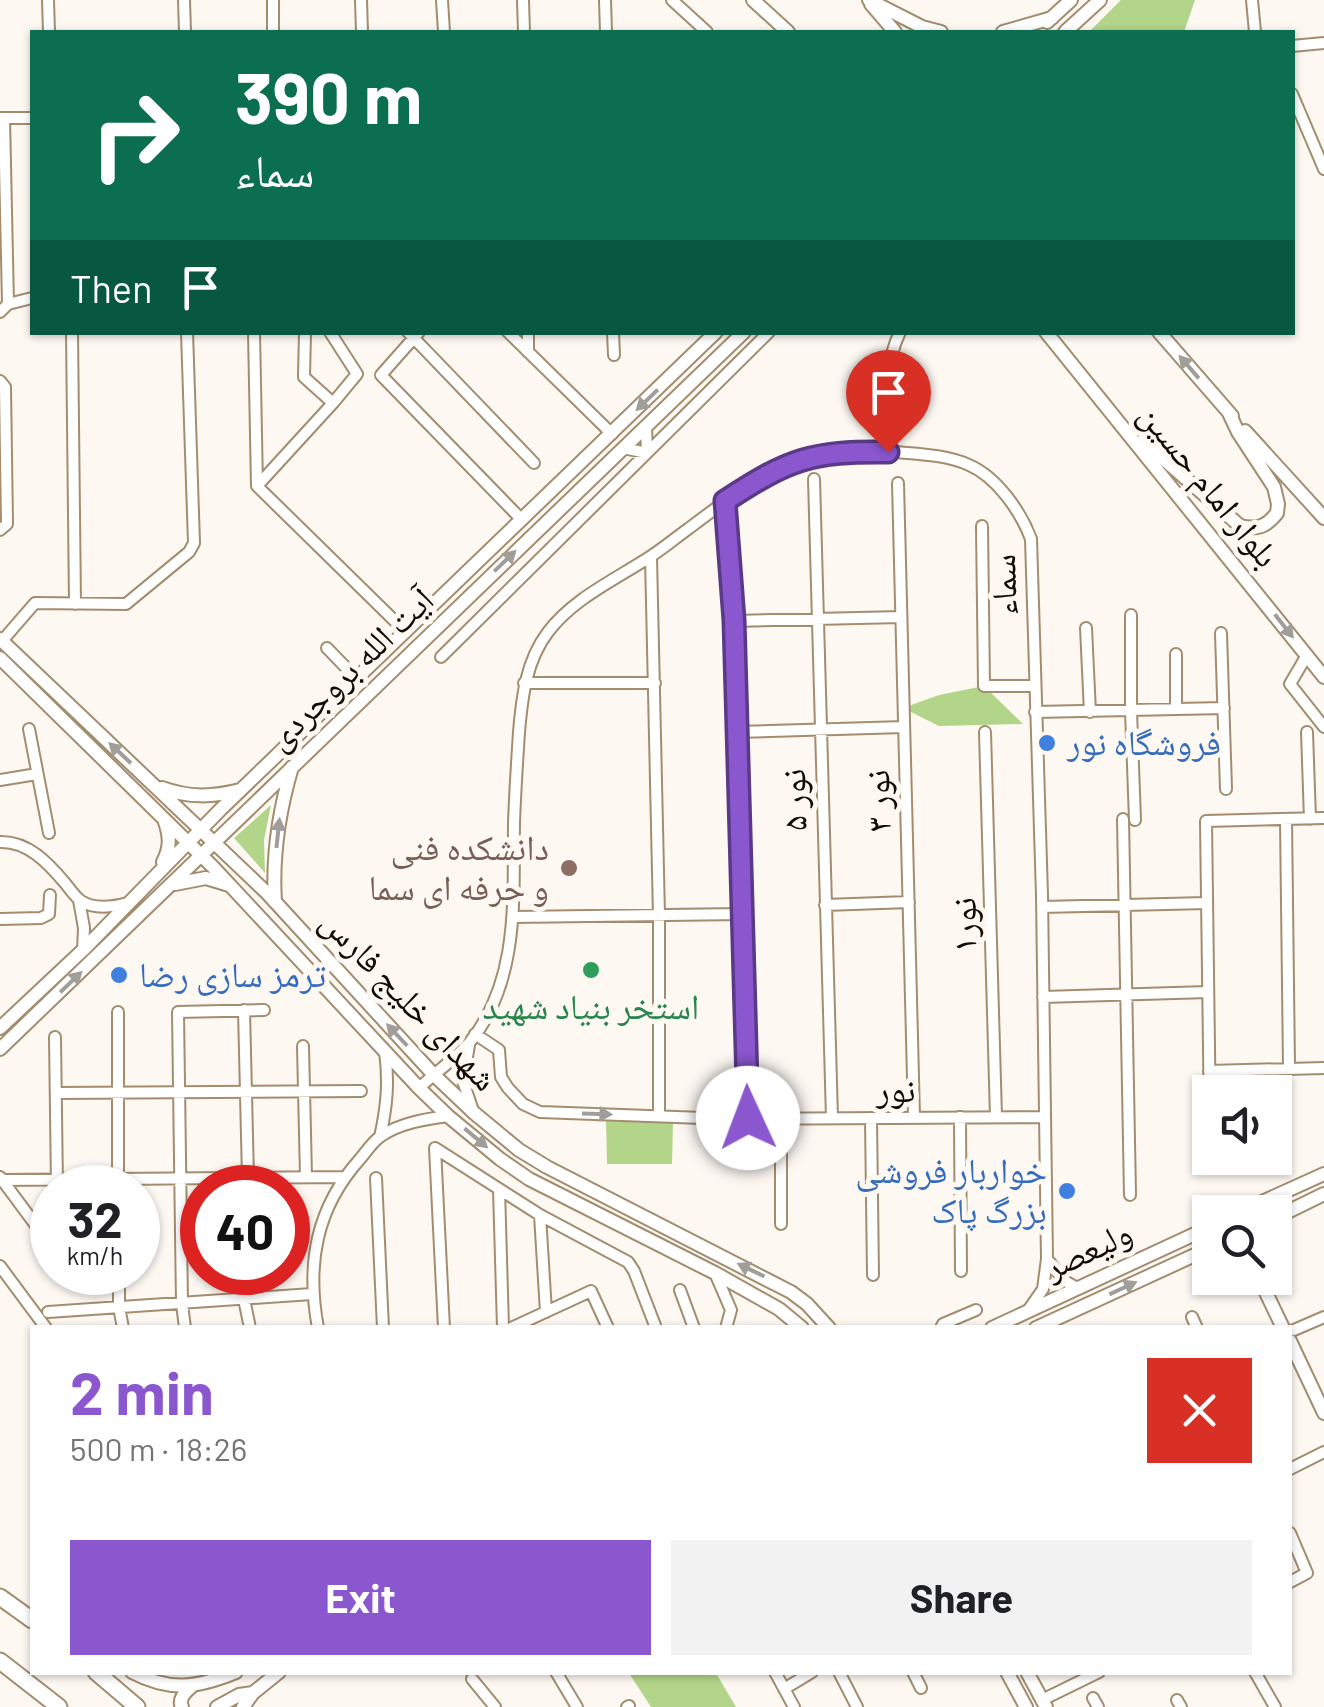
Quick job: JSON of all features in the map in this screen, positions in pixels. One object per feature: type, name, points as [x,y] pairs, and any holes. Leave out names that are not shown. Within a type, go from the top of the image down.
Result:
[{"type":"highway","points":[[0,1597],[30,1619]]},
{"type":"highway","points":[[0,1661],[59,1707]]},
{"type":"highway","points":[[99,1675],[136,1707]]},
{"type":"main road","points":[[753,0],[786,30]]},
{"type":"main road","points":[[868,0],[894,30]]},
{"type":"main road","points":[[868,0],[934,30]]},
{"type":"main road","points":[[1037,30],[1072,0]]},
{"type":"main road","points":[[1067,30],[1100,0]]},
{"type":"main road","points":[[1009,30],[1052,18]]},
{"type":"main road","name":"آیت الله بروجردی","points":[[0,1028],[713,335]]},
{"type":"main road","name":"آیت الله بروجردی","points":[[0,1049],[741,335]]},
{"type":"main road","name":"بلوار امام حسین","points":[[1048,335],[1324,677]]},
{"type":"main road","name":"بلوار امام حسین","points":[[1162,335],[1324,518]]},
{"type":"main road","points":[[1115,416],[1232,520],[1240,526],[1258,528],[1277,512],[1277,497],[1229,413]]},
{"type":"main road","name":"شهدای خلیج فارس","points":[[1,640],[276,902],[433,1074],[473,1112],[546,1168],[792,1292],[826,1325]]},
{"type":"main road","name":"شهدای خلیج فارس","points":[[0,658],[231,885],[448,1116],[530,1179],[715,1272],[779,1309],[798,1325]]},
{"type":"main road","points":[[276,902],[280,817],[292,766]]},
{"type":"main road","points":[[155,785],[193,796],[243,790]]},
{"type":"main road","points":[[225,806],[230,816],[239,819]]},
{"type":"main road","points":[[158,874],[170,849],[164,817]]},
{"type":"main road","points":[[173,884],[206,878],[231,885]]},
{"type":"main road","points":[[1278,1195],[1324,1172]]},
{"type":"main road","points":[[1292,1210],[1324,1194]]},
{"type":"main road","name":"ولیعصر","points":[[998,1325],[1192,1234]]},
{"type":"main road","name":"ولیعصر","points":[[1043,1325],[1192,1256]]},
{"type":"main road","points":[[1268,1295],[1285,1325]]},
{"type":"main road","points":[[1296,1370],[1324,1413]]},
{"type":"main road","points":[[138,1675],[152,1682],[191,1687]]},
{"type":"main road","points":[[182,1707],[183,1694],[191,1687],[227,1675]]},
{"type":"main road","points":[[243,1707],[252,1693],[276,1675]]},
{"type":"main road","points":[[1009,1675],[1026,1707]]},
{"type":"main road","points":[[1029,1675],[1044,1703]]},
{"type":"main road","points":[[217,1707],[252,1693]]},
{"type":"street","points":[[48,0],[49,30]]},
{"type":"street","points":[[184,0],[184,30]]},
{"type":"street","points":[[273,0],[273,30]]},
{"type":"street","points":[[361,0],[362,30]]},
{"type":"street","points":[[442,0],[444,30]]},
{"type":"street","points":[[524,0],[524,30]]},
{"type":"street","points":[[605,0],[606,30]]},
{"type":"street","points":[[672,0],[705,30]]},
{"type":"street","points":[[1252,0],[1255,30]]},
{"type":"street","points":[[688,15],[689,30]]},
{"type":"street","points":[[1295,46],[1324,44]]},
{"type":"street","points":[[1295,101],[1324,169]]},
{"type":"street","points":[[30,118],[2,118],[4,308],[30,299]]},
{"type":"street","points":[[72,335],[75,604]]},
{"type":"street","points":[[1,640],[34,603],[126,604],[190,552],[194,543],[187,335]]},
{"type":"street","points":[[254,335],[258,486],[406,632]]},
{"type":"street","points":[[304,335],[304,377],[334,403]]},
{"type":"street","points":[[258,486],[357,374],[332,335]]},
{"type":"street","points":[[413,335],[381,375],[522,520]]},
{"type":"street","points":[[415,335],[534,463]]},
{"type":"street","points":[[511,335],[612,434]]},
{"type":"street","points":[[528,335],[528,352]]},
{"type":"street","points":[[613,335],[614,355]]},
{"type":"street","points":[[441,657],[766,335]]},
{"type":"street","points":[[888,452],[890,365],[898,335]]},
{"type":"street","points":[[0,381],[5,387],[8,524],[0,530]]},
{"type":"street","points":[[646,427],[647,454]]},
{"type":"street","points":[[623,448],[647,454]]},
{"type":"street","name":"سماء","points":[[419,1088],[472,1038],[503,979],[514,917],[516,789],[524,683],[538,647],[561,617],[769,473],[812,456],[850,451],[952,460],[978,469],[996,486],[1024,519],[1030,539],[1042,907],[1047,1259]]},
{"type":"street","name":"نور ۵","points":[[814,479],[832,1118]]},
{"type":"street","name":"نور ۳","points":[[898,482],[914,1118]]},
{"type":"street","points":[[725,501],[734,620],[748,1118]]},
{"type":"street","points":[[982,526],[984,686],[1034,686]]},
{"type":"street","points":[[650,557],[659,916],[659,1115]]},
{"type":"street","points":[[462,602],[480,619]]},
{"type":"street","points":[[1130,1195],[1125,905],[1131,615]]},
{"type":"street","points":[[734,620],[901,617]]},
{"type":"street","points":[[1086,628],[1090,712]]},
{"type":"street","points":[[1222,633],[1226,789]]},
{"type":"street","points":[[327,648],[357,680]]},
{"type":"street","points":[[1176,654],[1176,710]]},
{"type":"street","points":[[1306,655],[1290,684],[1324,727]]},
{"type":"street","points":[[524,683],[655,683]]},
{"type":"street","points":[[1035,712],[1224,708]]},
{"type":"street","points":[[737,732],[904,727]]},
{"type":"street","points":[[28,729],[49,834]]},
{"type":"street","name":"نور۱","points":[[985,732],[996,1117]]},
{"type":"street","points":[[1307,732],[1310,818]]},
{"type":"street","points":[[0,780],[37,774]]},
{"type":"street","points":[[1209,1075],[1206,821],[1324,818]]},
{"type":"street","points":[[1286,819],[1289,1068]]},
{"type":"street","points":[[0,842],[11,842],[35,852],[79,900],[104,907],[129,903]]},
{"type":"street","points":[[0,919],[41,918],[49,914],[50,895]]},
{"type":"street","points":[[79,900],[83,950]]},
{"type":"street","points":[[825,905],[909,902]]},
{"type":"street","points":[[1042,907],[1207,903]]},
{"type":"street","points":[[514,917],[742,914]]},
{"type":"street","points":[[1043,998],[1208,992]]},
{"type":"street","points":[[244,1010],[248,1165]]},
{"type":"street","points":[[181,1165],[178,1012],[264,1010]]},
{"type":"street","points":[[118,1012],[118,1165]]},
{"type":"street","points":[[55,1037],[57,1165]]},
{"type":"street","points":[[472,1038],[463,1081],[473,1112]]},
{"type":"street","name":"نور","points":[[472,1038],[498,1050],[501,1076],[516,1098],[540,1112],[748,1118],[1045,1117]]},
{"type":"street","points":[[304,1046],[306,1165]]},
{"type":"street","points":[[380,1137],[388,1106],[384,1050]]},
{"type":"street","points":[[1209,1071],[1324,1068]]},
{"type":"street","points":[[56,1093],[361,1091]]},
{"type":"street","points":[[317,1325],[312,1294],[317,1242],[329,1205],[344,1177],[380,1137],[418,1121],[448,1116]]},
{"type":"street","points":[[960,1117],[961,1271]]},
{"type":"street","points":[[781,1118],[781,1224]]},
{"type":"street","points":[[871,1118],[873,1275]]},
{"type":"street","points":[[444,1325],[434,1148],[540,1215],[628,1262],[655,1325]]},
{"type":"street","points":[[310,1177],[344,1177]]},
{"type":"street","points":[[1,1178],[30,1181]]},
{"type":"street","points":[[1,1178],[30,1217]]},
{"type":"street","points":[[376,1178],[384,1325]]},
{"type":"street","points":[[499,1188],[503,1325]]},
{"type":"street","points":[[540,1215],[540,1319],[591,1291],[607,1325]]},
{"type":"street","points":[[1047,1259],[1077,1288]]},
{"type":"street","points":[[1026,1312],[1042,1289],[1047,1259]]},
{"type":"street","points":[[0,1266],[44,1325]]},
{"type":"street","points":[[715,1272],[731,1310],[727,1325]]},
{"type":"street","points":[[680,1290],[693,1325]]},
{"type":"street","points":[[48,1312],[312,1294]]},
{"type":"street","points":[[119,1295],[122,1325]]},
{"type":"street","points":[[182,1295],[185,1325]]},
{"type":"street","points":[[244,1298],[249,1325]]},
{"type":"street","points":[[943,1325],[976,1310]]},
{"type":"street","points":[[1292,1332],[1324,1317]]},
{"type":"street","points":[[1292,1467],[1324,1452]]},
{"type":"street","points":[[1292,1537],[1308,1573],[1292,1581]]},
{"type":"street","points":[[558,1675],[577,1707]]},
{"type":"street","points":[[777,1675],[794,1707]]},
{"type":"street","points":[[784,1689],[807,1675]]},
{"type":"street","points":[[840,1675],[856,1707]]},
{"type":"street","points":[[915,1675],[922,1688]]},
{"type":"street","points":[[1257,1675],[1275,1707]]},
{"type":"street","points":[[1044,1703],[1080,1676]]},
{"type":"street","points":[[472,1679],[496,1707]]},
{"type":"green space","points":[[1121,0],[1195,0],[1185,30],[1091,30]]},
{"type":"green space","points":[[984,686],[1023,724],[939,726],[903,708],[939,695]]},
{"type":"green space","points":[[271,805],[264,840],[265,873],[234,838]]},
{"type":"green space","points":[[606,1121],[673,1123],[672,1164],[607,1164]]},
{"type":"green space","points":[[630,1675],[717,1675],[736,1707],[651,1707]]},
{"type":"place","name":"فروشگاه نور","points":[[1047,743]]},
{"type":"place","name":"دانشکده فنی و حرفه ای سما","points":[[569,868]]},
{"type":"place","name":"استخر بنیاد شهید","points":[[591,970]]},
{"type":"place","name":"ترمز سازی رضا","points":[[119,975]]},
{"type":"place","name":"خواربار فروشی بزرگ پاک","points":[[1067,1191]]},
{"type":"route","points":[[748,1118],[734,620],[725,501],[792,462],[850,451],[888,452]]}]
